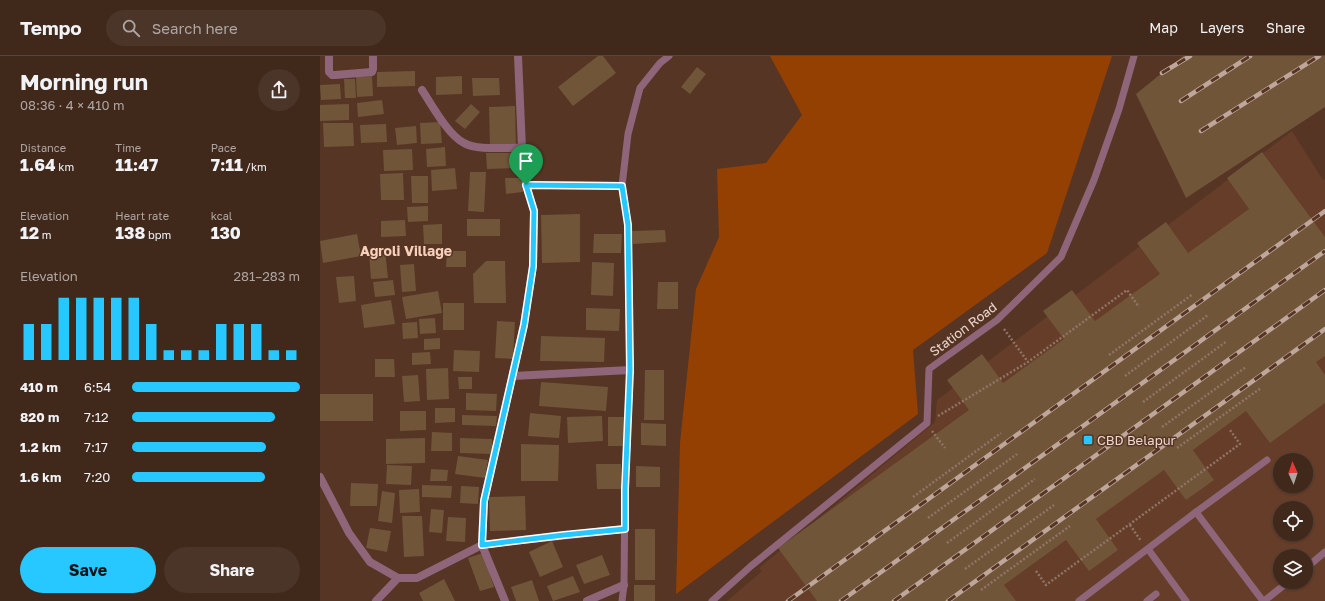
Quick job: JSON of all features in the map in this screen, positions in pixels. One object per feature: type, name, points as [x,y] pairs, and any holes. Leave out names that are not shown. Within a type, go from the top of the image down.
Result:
[{"type":"street","points":[[329,56],[329,72],[334,75],[372,72],[373,56]]},
{"type":"street","points":[[505,601],[482,545],[484,501],[524,325],[533,266],[534,211],[526,185],[522,148],[518,56]]},
{"type":"street","points":[[422,90],[452,134],[464,143],[478,147],[522,148]]},
{"type":"street","points":[[526,185],[622,186]]},
{"type":"street","points":[[513,376],[630,370]]},
{"type":"street","points":[[320,477],[349,533],[370,562],[398,578],[417,578],[482,545],[625,529]]},
{"type":"street","points":[[376,601],[398,578]]},
{"type":"street","points":[[587,601],[624,585]]},
{"type":"lane","points":[[622,601],[624,585],[625,489],[630,370],[628,225],[622,186],[628,134],[640,88],[660,64],[669,56]]},
{"type":"lane","name":"Station Road","points":[[927,424],[929,369],[998,320],[1061,257],[1094,180],[1134,56]]},
{"type":"lane","points":[[712,601],[751,566],[927,424]]},
{"type":"lane","points":[[1079,601],[1266,460]]},
{"type":"lane","points":[[1196,512],[1263,601],[1279,589]]},
{"type":"lane","points":[[1148,549],[1186,601]]},
{"type":"lane","points":[[1313,562],[1325,552]]},
{"type":"lane","points":[[1147,601],[1156,594]]},
{"type":"path","points":[[945,448],[927,424],[1028,362],[1126,290],[1139,307]]},
{"type":"path","points":[[1109,355],[1193,294]]},
{"type":"path","points":[[1125,376],[1208,315]]},
{"type":"path","points":[[998,320],[1028,362]]},
{"type":"path","points":[[1144,402],[1227,341]]},
{"type":"path","points":[[1162,427],[1246,367]]},
{"type":"path","points":[[1177,448],[1261,388]]},
{"type":"path","points":[[1036,571],[1046,585],[1130,525],[1240,444],[1230,430]]},
{"type":"path","points":[[913,497],[1001,433]]},
{"type":"path","points":[[928,518],[1017,454]]},
{"type":"path","points":[[947,543],[1035,479]]},
{"type":"path","points":[[965,569],[1054,505]]},
{"type":"path","points":[[1130,525],[1148,549]]},
{"type":"path","points":[[981,590],[1070,526]]},
{"type":"shaded area","points":[[770,56],[1112,56],[1047,253],[913,350],[918,414],[676,594],[680,443],[696,289],[719,237],[717,169],[766,163],[802,115]]},
{"type":"shaded area","name":"CBD Belapur","points":[[1292,131],[1323,180],[1325,179],[1325,601],[727,601],[762,571],[759,568],[935,422],[937,400]]},
{"type":"building","points":[[598,56],[603,56],[616,73],[573,106],[558,87]]},
{"type":"building","points":[[1183,56],[1325,56],[1325,107],[1186,198],[1136,94]]},
{"type":"building","points":[[697,67],[706,74],[690,94],[681,87]]},
{"type":"building","points":[[415,71],[415,86],[377,87],[377,72]]},
{"type":"building","points":[[372,76],[373,96],[357,97],[356,77]]},
{"type":"building","points":[[462,76],[462,94],[436,95],[436,77]]},
{"type":"building","points":[[472,78],[499,78],[500,95],[473,96]]},
{"type":"building","points":[[344,79],[355,79],[356,98],[345,98]]},
{"type":"building","points":[[340,84],[341,99],[321,100],[320,85]]},
{"type":"building","points":[[382,100],[384,114],[358,117],[357,103]]},
{"type":"building","points":[[349,104],[349,120],[320,121],[320,105]]},
{"type":"building","points":[[471,104],[480,112],[465,129],[455,121]]},
{"type":"building","points":[[515,106],[516,146],[490,146],[489,107]]},
{"type":"building","points":[[440,122],[442,143],[421,144],[420,123]]},
{"type":"building","points":[[323,123],[353,123],[354,146],[324,147]]},
{"type":"building","points":[[386,124],[387,142],[361,143],[360,125]]},
{"type":"building","points":[[416,126],[417,143],[397,145],[395,128]]},
{"type":"building","points":[[445,147],[446,166],[427,167],[426,149]]},
{"type":"building","points":[[412,149],[413,170],[384,171],[383,150]]},
{"type":"building","name":"CBD Belapur","points":[[1262,152],[1325,237],[1325,356],[1316,362],[1325,375],[1325,403],[1270,443],[1246,411],[1193,450],[1214,480],[1186,500],[1164,470],[1096,519],[1118,550],[1089,571],[1066,540],[1004,585],[1016,601],[817,601],[778,548],[969,410],[947,380],[982,354],[1003,383],[1064,339],[1043,311],[1072,290],[1095,321],[1160,274],[1137,243],[1166,222],[1188,253],[1249,209],[1227,178]]},
{"type":"building","points":[[486,153],[517,153],[518,168],[487,169]]},
{"type":"building","points":[[455,168],[457,189],[432,191],[431,170]]},
{"type":"building","points":[[470,172],[486,172],[484,212],[468,211]]},
{"type":"building","points":[[403,173],[404,200],[381,200],[380,174]]},
{"type":"building","points":[[411,176],[428,176],[428,203],[412,203]]},
{"type":"building","points":[[505,178],[522,178],[523,192],[506,194]]},
{"type":"building","points":[[428,206],[428,221],[408,222],[407,207]]},
{"type":"building","points":[[580,214],[580,262],[542,263],[541,215]]},
{"type":"building","points":[[467,219],[500,219],[500,236],[467,236]]},
{"type":"building","points":[[405,220],[406,236],[381,237],[381,221]]},
{"type":"building","points":[[442,224],[442,244],[424,244],[423,225]]},
{"type":"building","points":[[665,230],[666,242],[633,244],[632,231]]},
{"type":"building","points":[[357,234],[361,256],[323,263],[320,241]]},
{"type":"building","points":[[594,234],[622,234],[621,253],[593,253]]},
{"type":"building","points":[[385,250],[388,278],[371,279],[369,252]]},
{"type":"building","points":[[447,251],[466,251],[466,267],[446,267]]},
{"type":"building","points":[[486,261],[505,261],[506,303],[474,303],[473,274]]},
{"type":"building","points":[[592,262],[614,263],[613,296],[591,295]]},
{"type":"building","points":[[414,264],[416,291],[402,292],[400,265]]},
{"type":"building","points":[[354,276],[356,301],[339,303],[336,277]]},
{"type":"building","points":[[393,280],[395,295],[375,297],[373,282]]},
{"type":"building","points":[[658,282],[678,282],[678,309],[657,309]]},
{"type":"building","points":[[438,291],[442,313],[406,319],[402,297]]},
{"type":"building","points":[[391,300],[395,324],[364,328],[361,305]]},
{"type":"building","points":[[443,303],[464,303],[464,330],[443,330]]},
{"type":"building","points":[[586,308],[620,309],[619,331],[586,330]]},
{"type":"building","points":[[435,318],[436,333],[420,334],[419,319]]},
{"type":"building","points":[[497,321],[515,322],[513,359],[495,358]]},
{"type":"building","points":[[417,322],[418,338],[403,339],[402,323]]},
{"type":"building","points":[[541,336],[605,338],[604,362],[540,361]]},
{"type":"building","points":[[440,338],[440,349],[424,350],[424,339]]},
{"type":"building","points":[[454,350],[480,351],[479,372],[453,371]]},
{"type":"building","points":[[430,352],[431,364],[412,365],[412,353]]},
{"type":"building","points":[[375,359],[394,359],[395,377],[375,377]]},
{"type":"building","points":[[448,368],[449,399],[427,400],[426,369]]},
{"type":"building","points":[[645,370],[664,370],[664,420],[644,420]]},
{"type":"building","points":[[418,375],[420,401],[404,402],[402,376]]},
{"type":"building","points":[[458,377],[472,377],[472,389],[459,389]]},
{"type":"building","points":[[541,382],[608,387],[606,411],[539,406]]},
{"type":"building","points":[[466,393],[497,394],[496,411],[466,410]]},
{"type":"building","points":[[320,394],[373,394],[373,421],[320,421]]},
{"type":"building","points":[[435,408],[455,408],[455,422],[435,423]]},
{"type":"building","points":[[400,411],[426,411],[426,430],[400,431]]},
{"type":"building","points":[[530,413],[561,416],[559,438],[528,436]]},
{"type":"building","points":[[462,415],[497,416],[496,426],[462,425]]},
{"type":"building","points":[[602,416],[603,441],[568,443],[567,417]]},
{"type":"building","points":[[608,417],[624,417],[624,446],[608,446]]},
{"type":"building","points":[[641,423],[666,424],[666,446],[641,445]]},
{"type":"building","points":[[432,432],[452,433],[452,451],[431,451]]},
{"type":"building","points":[[425,438],[425,463],[386,464],[386,439]]},
{"type":"building","points":[[460,438],[492,439],[492,454],[460,453]]},
{"type":"building","points":[[521,444],[559,445],[558,481],[521,481]]},
{"type":"building","points":[[458,456],[488,460],[485,478],[455,474]]},
{"type":"building","points":[[596,464],[621,464],[621,489],[597,489]]},
{"type":"building","points":[[387,465],[412,466],[411,485],[386,484]]},
{"type":"building","points":[[636,466],[660,467],[660,487],[636,487]]},
{"type":"building","points":[[431,469],[448,470],[447,481],[430,481]]},
{"type":"building","points":[[351,483],[378,484],[377,506],[350,506]]},
{"type":"building","points":[[422,485],[452,486],[451,498],[422,497]]},
{"type":"building","points":[[461,486],[479,487],[478,504],[460,503]]},
{"type":"building","points":[[419,489],[420,512],[400,513],[399,490]]},
{"type":"building","points":[[382,491],[395,493],[392,523],[378,521]]},
{"type":"building","points":[[525,496],[526,530],[490,531],[489,497]]},
{"type":"building","points":[[431,509],[444,510],[442,533],[429,532]]},
{"type":"building","points":[[402,516],[422,516],[424,556],[404,557]]},
{"type":"building","points":[[448,517],[466,518],[465,542],[446,541]]},
{"type":"building","points":[[370,528],[391,531],[387,552],[366,548]]},
{"type":"building","points":[[635,529],[655,529],[655,580],[635,580]]},
{"type":"building","points":[[552,541],[563,567],[540,577],[529,552]]},
{"type":"building","points":[[483,553],[494,587],[480,591],[468,558]]},
{"type":"building","points":[[602,555],[610,575],[584,584],[576,565]]},
{"type":"building","points":[[573,576],[580,592],[553,601],[547,586]]},
{"type":"building","points":[[444,579],[455,601],[423,601],[419,593]]},
{"type":"building","points":[[532,580],[539,601],[516,601],[511,587]]},
{"type":"building","points":[[634,585],[655,585],[655,601],[634,601]]},
{"type":"railway","points":[[1162,73],[1190,56]]},
{"type":"railway","points":[[1181,101],[1250,56]]},
{"type":"railway","points":[[1201,131],[1319,56]]},
{"type":"railway","points":[[788,601],[1325,211]]},
{"type":"railway","points":[[841,601],[1325,251]]},
{"type":"railway","points":[[894,601],[1325,290]]},
{"type":"railway","points":[[948,601],[1325,329]]},
{"type":"place","name":"CBD Belapur","points":[[1088,440]]},
{"type":"district","name":"Agroli Village","points":[[406,251]]},
{"type":"route","points":[[526,185],[622,186],[628,225],[630,370],[625,489],[625,529],[482,545],[484,501],[524,325],[533,266],[534,211],[526,185]]}]
